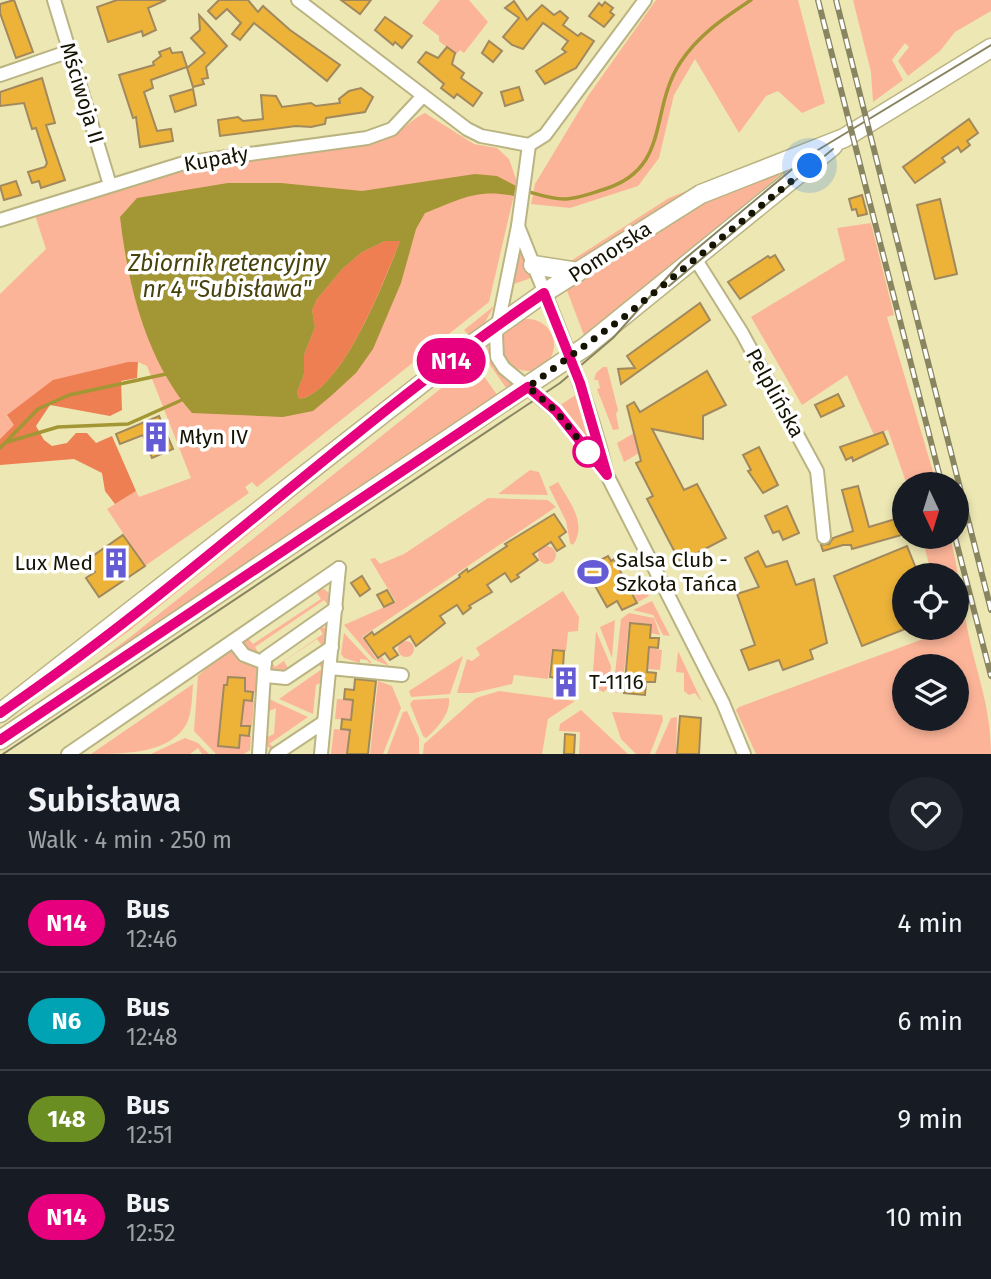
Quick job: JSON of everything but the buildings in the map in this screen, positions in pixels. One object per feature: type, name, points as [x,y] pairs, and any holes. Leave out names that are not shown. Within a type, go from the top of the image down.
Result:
[{"type":"main road","name":"Pomorska","points":[[0,740],[528,387],[696,260],[844,138],[991,48]]},
{"type":"main road","name":"Pomorska","points":[[0,713],[498,325],[544,293],[701,194],[844,138]]},
{"type":"main road","points":[[533,265],[578,272]]},
{"type":"street","name":"Mściwoja II","points":[[54,0],[110,185]]},
{"type":"street","points":[[298,0],[467,130],[481,136],[529,145],[545,135],[645,0]]},
{"type":"street","points":[[0,75],[70,51]]},
{"type":"street","name":"Kupały","points":[[0,220],[184,163],[367,138],[393,129],[422,97]]},
{"type":"street","points":[[529,145],[526,183],[498,325],[497,357],[504,368],[556,411],[607,475],[723,703],[744,754]]},
{"type":"street","points":[[518,226],[570,357],[596,430],[607,475]]},
{"type":"street","name":"Pelplińska","points":[[696,260],[742,333],[817,471],[824,537]]},
{"type":"street","points":[[68,754],[339,568],[321,754]]},
{"type":"street","points":[[259,754],[265,658],[336,608]]},
{"type":"street","points":[[233,641],[244,654],[265,670],[286,678],[332,647]]},
{"type":"street","points":[[330,668],[402,676]]},
{"type":"street","points":[[276,754],[324,722]]},
{"type":"shaded area","points":[[440,0],[469,0],[488,22],[464,53],[460,50],[454,57],[454,53],[439,41],[439,36],[422,23]]},
{"type":"shaded area","points":[[656,0],[798,0],[825,103],[802,113],[778,91],[766,96],[739,133],[695,59],[674,95],[659,158],[638,186],[570,208],[531,204],[535,184],[588,96]]},
{"type":"shaded area","points":[[853,0],[991,0],[991,11],[955,32],[940,51],[908,76],[898,61],[909,47],[905,43],[892,60],[903,80],[873,102],[871,72]]},
{"type":"shaded area","points":[[425,113],[474,144],[497,148],[509,159],[517,182],[489,302],[257,487],[252,482],[245,487],[249,493],[145,566],[107,509],[136,491],[139,497],[191,478],[147,366],[138,362],[7,416],[15,425],[0,439],[0,294],[46,249],[35,215],[213,162],[379,141]]},
{"type":"shaded area","points":[[792,165],[585,338],[566,288],[705,200]]},
{"type":"shaded area","points":[[721,177],[577,263],[566,264],[669,198]]},
{"type":"shaded area","points":[[871,223],[894,315],[887,317],[933,472],[903,472],[888,430],[874,435],[847,375],[802,405],[751,317],[845,260],[837,228]]},
{"type":"shaded area","points":[[385,241],[400,241],[360,332],[331,377],[315,392],[299,399],[297,392],[304,374],[304,355],[315,327],[312,310],[317,299],[342,269],[362,252]]},
{"type":"shaded area","points":[[520,253],[531,278],[514,284]]},
{"type":"shaded area","points":[[494,306],[483,326],[470,337],[464,330]]},
{"type":"shaded area","points":[[528,319],[547,326],[554,345],[547,364],[528,371],[509,364],[502,345],[509,326]]},
{"type":"shaded area","points":[[487,343],[494,368],[515,386],[509,392],[478,348]]},
{"type":"shaded area","points":[[469,355],[129,631],[13,714],[12,712]]},
{"type":"shaded area","points":[[138,362],[137,378],[121,381],[122,410],[110,416],[50,405],[36,426],[44,440],[52,446],[67,443],[76,433],[87,433],[96,443],[112,436],[136,491],[115,504],[105,491],[102,473],[74,459],[0,465],[0,439],[14,425],[7,415],[53,380]]},
{"type":"shaded area","points":[[474,362],[500,399],[18,720],[129,638]]},
{"type":"shaded area","points":[[607,367],[618,410],[616,414],[619,429],[613,430],[597,389],[600,388],[598,380],[594,380],[596,373]]},
{"type":"shaded area","points":[[577,394],[598,456],[559,406]]},
{"type":"shaded area","points":[[634,433],[639,453],[624,462],[617,443]]},
{"type":"shaded area","points":[[530,470],[539,472],[548,495],[498,494]]},
{"type":"shaded area","points":[[558,482],[578,521],[579,529],[573,545],[570,543],[566,521],[549,487]]},
{"type":"shaded area","points":[[488,498],[548,500],[556,507],[362,637],[377,660],[382,657],[389,666],[373,659],[344,625],[396,602],[370,559],[375,558],[380,564],[404,554]]},
{"type":"shaded area","points":[[547,546],[553,549],[556,555],[553,561],[547,564],[541,561],[538,555],[541,549]]},
{"type":"shaded area","points":[[925,550],[953,550],[955,563],[929,563]]},
{"type":"shaded area","points":[[641,581],[649,596],[638,602],[628,583]]},
{"type":"shaded area","points":[[324,589],[330,594],[329,606],[324,600],[255,647],[259,654],[255,656],[245,649],[245,641],[248,638],[253,644],[321,599],[316,591]]},
{"type":"shaded area","points":[[563,591],[579,617],[578,631],[568,632],[566,651],[552,650],[548,679],[514,675],[512,684],[473,693],[457,693],[467,659],[472,661],[480,655],[476,648]]},
{"type":"shaded area","points":[[652,601],[670,636],[663,635],[653,615],[633,610]]},
{"type":"shaded area","points":[[629,613],[654,618],[660,635],[651,633],[652,624],[629,622],[622,693],[613,692],[621,619]]},
{"type":"shaded area","points":[[615,620],[612,658],[600,627]]},
{"type":"shaded area","points":[[318,626],[328,629],[323,647],[317,639],[284,661],[289,670],[272,671],[269,659],[275,667],[323,634]]},
{"type":"shaded area","points":[[596,631],[611,666],[609,688],[603,692],[592,685]]},
{"type":"shaded area","points":[[344,633],[371,662],[370,664],[367,660],[360,659],[360,663],[344,658],[341,654]]},
{"type":"shaded area","points":[[969,635],[986,705],[991,754],[756,754],[736,710],[921,640],[969,640]]},
{"type":"shaded area","points":[[403,641],[409,641],[414,649],[412,655],[403,657],[398,652],[398,646]]},
{"type":"shaded area","points":[[650,648],[662,650],[660,670],[648,669]]},
{"type":"shaded area","points":[[231,651],[259,670],[257,692],[245,691],[245,678],[224,685],[219,736],[239,748],[240,735],[251,736],[250,750],[244,754],[216,754],[194,731],[198,676],[206,669],[206,665]]},
{"type":"shaded area","points":[[678,651],[702,702],[695,693],[689,695],[684,691],[684,673],[676,672]]},
{"type":"shaded area","points":[[463,656],[450,694],[411,697],[409,691]]},
{"type":"shaded area","points":[[317,661],[325,662],[326,680],[316,685],[313,714],[279,699],[322,669]]},
{"type":"shaded area","points":[[378,681],[392,686],[401,708],[383,754],[370,754]]},
{"type":"shaded area","points":[[193,684],[187,723],[170,741],[145,750],[91,754]]},
{"type":"shaded area","points":[[499,691],[575,701],[548,719],[542,754],[423,754],[424,744],[476,698]]},
{"type":"shaded area","points":[[449,698],[443,720],[426,738],[410,704],[413,700]]},
{"type":"shaded area","points":[[269,699],[308,717],[269,744],[277,749],[272,750],[264,743],[265,738],[274,734],[276,708],[267,712]]},
{"type":"shaded area","points":[[337,699],[353,700],[351,720],[335,719]]},
{"type":"shaded area","points":[[244,700],[254,701],[252,727],[241,726]]},
{"type":"shaded area","points":[[581,710],[628,754],[579,754],[580,732],[559,731],[560,724]]},
{"type":"shaded area","points":[[407,711],[419,738],[419,754],[387,754],[403,712]]},
{"type":"shaded area","points":[[612,712],[662,715],[663,720],[650,754],[636,754],[621,739]]},
{"type":"shaded area","points":[[677,717],[676,754],[655,754],[671,718]]},
{"type":"shaded area","points":[[334,729],[349,730],[347,754],[331,754]]},
{"type":"shaded area","points":[[185,738],[198,743],[209,754],[202,754],[198,748],[190,754],[151,754]]},
{"type":"water","name":"Zbiornik retencyjny nr 4 \"Subisława\"","points":[[475,174],[497,176],[516,186],[514,196],[478,194],[425,213],[416,229],[401,283],[373,349],[356,373],[313,411],[283,417],[192,413],[162,370],[151,346],[134,295],[120,217],[137,198],[228,183],[281,183],[362,191]],"holes":[[[385,241],[400,241],[373,306],[346,357],[315,392],[299,399],[297,392],[304,374],[304,355],[315,327],[312,310],[317,299],[342,269],[362,252]]]},
{"type":"waterway","points":[[512,188],[550,198],[569,199],[626,180],[650,153],[664,100],[680,63],[721,20],[751,0]]},
{"type":"waterway","points":[[0,448],[38,409],[69,395],[166,374]]},
{"type":"waterway","points":[[7,442],[58,427],[128,424],[184,399]]},
{"type":"tram line","points":[[3,754],[560,383],[613,338],[681,262],[808,156],[991,45]]},
{"type":"tram line","points":[[669,286],[833,149]]},
{"type":"railway","points":[[818,0],[939,472]]},
{"type":"railway","points":[[836,0],[991,610]]},
{"type":"railway","points":[[958,550],[991,676]]},
{"type":"bus line","name":"N14","points":[[0,713],[106,633],[471,345],[544,293],[580,383],[596,430],[607,475],[556,411],[528,387],[0,740]]},
{"type":"place","name":"Młyn IV","points":[[156,437]]},
{"type":"place","name":"Lux Med","points":[[116,563]]},
{"type":"place","name":"Salsa Club - Szkoła Tańca","points":[[593,572]]},
{"type":"place","name":"T-1116","points":[[566,682]]},
{"type":"route","points":[[588,452],[590,454],[556,411],[528,387],[624,317],[810,166]]}]
